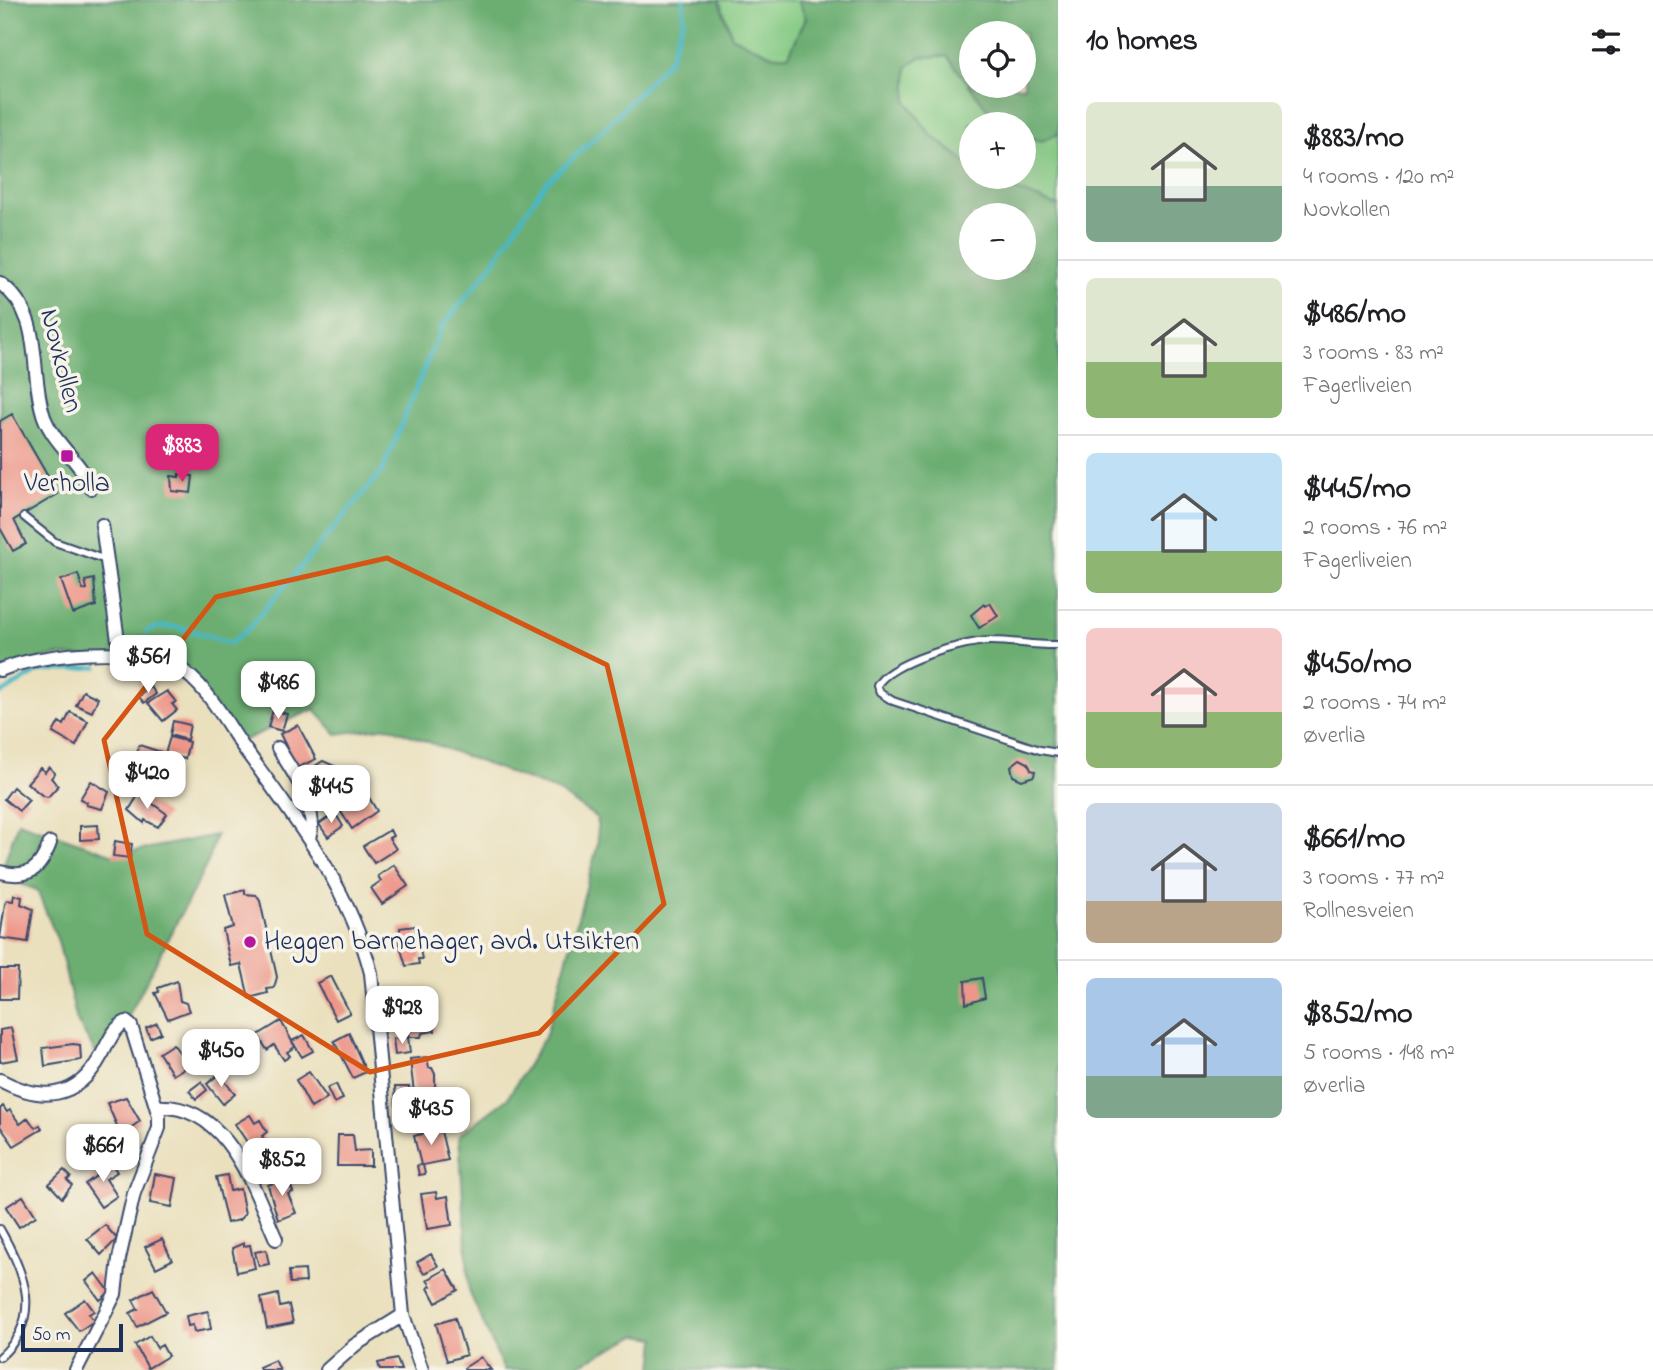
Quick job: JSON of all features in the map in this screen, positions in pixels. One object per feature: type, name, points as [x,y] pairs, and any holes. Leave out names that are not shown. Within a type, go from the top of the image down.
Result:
[{"type":"street","name":"Novkollen","points":[[0,283],[14,296],[27,316],[33,335],[44,416],[53,434],[85,471],[92,488]]},
{"type":"street","points":[[102,525],[120,655]]},
{"type":"street","points":[[0,670],[37,658],[120,655],[140,656],[177,667],[200,688],[309,838],[350,910],[371,973],[402,1315],[422,1370]]},
{"type":"street","points":[[278,748],[306,801],[311,821],[309,838]]},
{"type":"street","points":[[0,872],[13,875],[32,873],[39,867],[50,843]]},
{"type":"street","points":[[0,1080],[27,1093],[41,1095],[69,1089],[90,1073],[118,1027],[125,1022],[131,1026],[156,1107],[159,1128],[134,1192],[119,1259],[115,1294],[76,1370]]},
{"type":"street","points":[[156,1107],[184,1108],[201,1115],[223,1138],[248,1178],[276,1239]]},
{"type":"street","points":[[327,1370],[355,1345],[402,1315]]},
{"type":"lane","points":[[24,517],[55,542],[108,560]]},
{"type":"lane","points":[[1058,645],[989,640],[968,644],[900,667],[881,677],[877,686],[880,693],[893,701],[1040,750],[1058,753]]},
{"type":"lane","points":[[0,1229],[28,1297],[18,1337],[0,1357]]},
{"type":"highlighted area","points":[[387,558],[607,665],[664,904],[539,1033],[370,1072],[147,934],[104,740],[216,597]]},
{"type":"green space","points":[[0,0],[719,0],[732,37],[774,56],[789,55],[806,18],[798,0],[1058,0],[1058,134],[1041,141],[1036,140],[1036,112],[990,112],[979,98],[1036,98],[1036,21],[959,21],[959,72],[947,56],[920,57],[907,67],[907,102],[931,135],[959,157],[959,189],[1013,189],[1058,206],[1058,1370],[653,1370],[656,1338],[637,1335],[569,1370],[504,1370],[469,1291],[459,1135],[507,1099],[546,1035],[598,844],[597,818],[557,791],[389,727],[336,734],[314,709],[240,742],[176,663],[57,655],[0,671]]},
{"type":"green space","points":[[719,0],[798,0],[806,18],[789,55],[774,56],[732,37]]},
{"type":"green space","points":[[947,56],[959,72],[959,98],[979,98],[990,112],[959,112],[959,157],[931,135],[907,102],[907,67],[920,57]]},
{"type":"green space","points":[[1058,134],[1058,206],[1009,189],[1036,189],[1036,140],[1041,141]]},
{"type":"green space","points":[[18,822],[114,855],[216,835],[208,862],[126,1021],[98,1057],[77,1021],[58,941],[37,890],[0,876]]},
{"type":"building","points":[[12,414],[58,494],[14,520],[26,544],[13,551],[0,528],[0,421]]},
{"type":"building","points":[[179,474],[193,476],[191,493],[172,491],[171,476],[179,477]]},
{"type":"building","points":[[78,574],[83,590],[87,589],[85,581],[94,579],[96,606],[73,614],[61,580]]},
{"type":"building","points":[[990,603],[998,616],[979,628],[971,615],[984,604],[985,606]]},
{"type":"building","points":[[151,687],[156,694],[144,703],[139,697]]},
{"type":"building","points":[[83,691],[98,698],[92,712],[76,705]]},
{"type":"building","points":[[167,691],[176,702],[172,704],[177,710],[163,721],[148,703]]},
{"type":"building","points":[[273,710],[287,714],[282,731],[268,727]]},
{"type":"building","points":[[70,712],[88,721],[76,746],[53,733],[59,722],[64,725]]},
{"type":"building","points":[[173,721],[190,725],[187,740],[170,735]]},
{"type":"building","points":[[298,725],[316,759],[297,768],[280,734]]},
{"type":"building","points":[[170,737],[189,742],[185,759],[165,754]]},
{"type":"building","points":[[139,745],[164,753],[159,771],[151,769],[150,772],[134,764]]},
{"type":"building","points":[[1020,759],[1035,771],[1034,776],[1022,780],[1013,776],[1011,766]]},
{"type":"building","points":[[323,761],[339,768],[350,785],[331,798],[325,788],[315,793],[304,773]]},
{"type":"building","points":[[49,767],[55,773],[51,778],[58,786],[48,797],[27,783],[40,768],[45,772]]},
{"type":"building","points":[[129,774],[134,776],[134,786],[129,788],[124,786],[122,781],[124,776]]},
{"type":"building","points":[[91,781],[109,792],[102,809],[86,805],[87,802],[80,799]]},
{"type":"building","points":[[13,787],[29,800],[19,811],[4,799]]},
{"type":"building","points":[[139,794],[167,814],[158,827],[145,820],[144,823],[129,810]]},
{"type":"building","points":[[368,796],[377,811],[352,829],[341,812]]},
{"type":"building","points":[[335,813],[343,826],[328,837],[319,824]]},
{"type":"building","points":[[98,825],[99,839],[80,840],[80,826]]},
{"type":"building","points":[[390,830],[393,836],[389,838],[396,849],[374,863],[363,846]]},
{"type":"building","points":[[115,841],[132,844],[130,858],[113,856]]},
{"type":"building","points":[[394,865],[408,886],[382,904],[371,888],[381,881],[378,876]]},
{"type":"building","points":[[245,890],[245,894],[256,895],[260,901],[277,977],[274,988],[267,989],[268,993],[249,998],[241,964],[231,966],[223,930],[233,927],[225,895]]},
{"type":"building","points":[[14,895],[22,897],[21,904],[33,909],[28,942],[0,938],[5,904],[7,900],[13,901]]},
{"type":"building","points":[[415,926],[422,959],[418,959],[419,964],[406,966],[399,943],[400,928]]},
{"type":"building","points":[[0,969],[18,969],[17,999],[0,999]]},
{"type":"building","points":[[331,976],[350,1013],[336,1020],[317,983]]},
{"type":"building","points":[[982,978],[985,998],[966,1004],[965,981]]},
{"type":"building","points":[[177,981],[180,1001],[186,1003],[189,1011],[168,1019],[155,993],[159,992],[158,988]]},
{"type":"building","points":[[425,1008],[427,1024],[434,1023],[435,1031],[422,1033],[421,1037],[408,1037],[405,1013]]},
{"type":"building","points":[[281,1021],[295,1047],[287,1052],[290,1056],[284,1060],[274,1045],[267,1050],[258,1035]]},
{"type":"building","points":[[157,1023],[161,1033],[150,1038],[146,1028]]},
{"type":"building","points":[[11,1028],[18,1059],[0,1062],[0,1030]]},
{"type":"building","points":[[349,1033],[366,1072],[353,1078],[334,1041]]},
{"type":"building","points":[[304,1035],[313,1051],[302,1057],[292,1041]]},
{"type":"building","points":[[408,1037],[410,1053],[395,1055],[393,1039]]},
{"type":"building","points":[[173,1044],[189,1065],[173,1075],[159,1053]]},
{"type":"building","points":[[80,1045],[81,1060],[45,1066],[43,1048]]},
{"type":"building","points":[[427,1057],[429,1068],[432,1068],[435,1074],[435,1091],[414,1093],[410,1059]]},
{"type":"building","points":[[309,1072],[327,1098],[311,1108],[296,1080]]},
{"type":"building","points":[[219,1074],[235,1094],[223,1104],[207,1084]]},
{"type":"building","points":[[201,1082],[207,1090],[196,1099],[189,1091]]},
{"type":"building","points":[[336,1084],[343,1099],[334,1103],[327,1088]]},
{"type":"building","points":[[395,1087],[409,1087],[410,1104],[396,1105]]},
{"type":"building","points":[[126,1097],[140,1121],[121,1135],[107,1103]]},
{"type":"building","points":[[3,1106],[7,1112],[10,1110],[20,1124],[28,1118],[35,1128],[40,1125],[42,1129],[14,1146],[0,1126],[0,1109]]},
{"type":"building","points":[[250,1115],[255,1123],[260,1120],[267,1132],[262,1136],[266,1142],[253,1151],[235,1124]]},
{"type":"building","points":[[439,1123],[448,1160],[423,1165],[425,1174],[419,1175],[417,1166],[421,1165],[414,1136],[426,1133],[425,1126]]},
{"type":"building","points":[[338,1135],[353,1135],[355,1151],[371,1150],[371,1166],[337,1166]]},
{"type":"building","points":[[95,1137],[105,1152],[91,1161],[81,1147]]},
{"type":"building","points":[[108,1158],[117,1172],[106,1179],[117,1196],[101,1207],[85,1184],[102,1172],[97,1166]]},
{"type":"building","points":[[64,1170],[71,1177],[67,1180],[72,1185],[62,1198],[49,1184]]},
{"type":"building","points":[[155,1174],[177,1178],[172,1207],[150,1203]]},
{"type":"building","points":[[227,1175],[230,1191],[240,1189],[245,1214],[239,1220],[227,1223],[216,1177]]},
{"type":"building","points":[[287,1177],[293,1192],[288,1194],[296,1213],[278,1220],[268,1185]]},
{"type":"building","points":[[436,1192],[437,1198],[448,1196],[452,1225],[427,1229],[421,1194]]},
{"type":"building","points":[[23,1196],[36,1216],[19,1227],[6,1207]]},
{"type":"building","points":[[105,1225],[117,1239],[101,1255],[87,1239]]},
{"type":"building","points":[[162,1239],[172,1260],[156,1268],[145,1247]]},
{"type":"building","points":[[244,1243],[244,1246],[250,1245],[255,1268],[237,1272],[232,1248]]},
{"type":"building","points":[[266,1250],[269,1264],[259,1266],[255,1252]]},
{"type":"building","points":[[431,1254],[438,1266],[424,1274],[417,1262]]},
{"type":"building","points":[[446,1269],[458,1290],[436,1303],[427,1280]]},
{"type":"building","points":[[305,1270],[306,1282],[290,1283],[289,1271]]},
{"type":"building","points":[[96,1273],[110,1292],[100,1300],[86,1281]]},
{"type":"building","points":[[153,1289],[166,1312],[137,1327],[130,1313],[138,1309],[133,1300]]},
{"type":"building","points":[[278,1294],[280,1307],[289,1305],[293,1323],[267,1328],[261,1298]]},
{"type":"building","points":[[85,1299],[94,1311],[89,1314],[94,1321],[79,1331],[65,1313]]},
{"type":"building","points":[[208,1311],[211,1329],[194,1332],[193,1325],[188,1326],[186,1316]]},
{"type":"building","points":[[455,1318],[466,1355],[447,1361],[436,1324]]},
{"type":"building","points":[[150,1336],[157,1348],[162,1345],[168,1356],[148,1368],[135,1345]]},
{"type":"building","points":[[481,1357],[491,1370],[465,1370],[464,1368]]},
{"type":"building","points":[[397,1359],[401,1370],[380,1370],[378,1363]]},
{"type":"building","points":[[275,1360],[280,1370],[260,1370],[259,1367]]},
{"type":"waterway","points":[[146,632],[155,628],[176,627],[231,643],[249,628],[383,470],[441,328],[491,266],[543,186],[606,127],[669,60],[684,18],[683,0]]},
{"type":"waterway","points":[[0,694],[39,671],[97,667]]},
{"type":"place","name":"Verholla","points":[[67,456]]},
{"type":"place","name":"Heggen barnehager, avd. Utsikten","points":[[250,942]]}]
